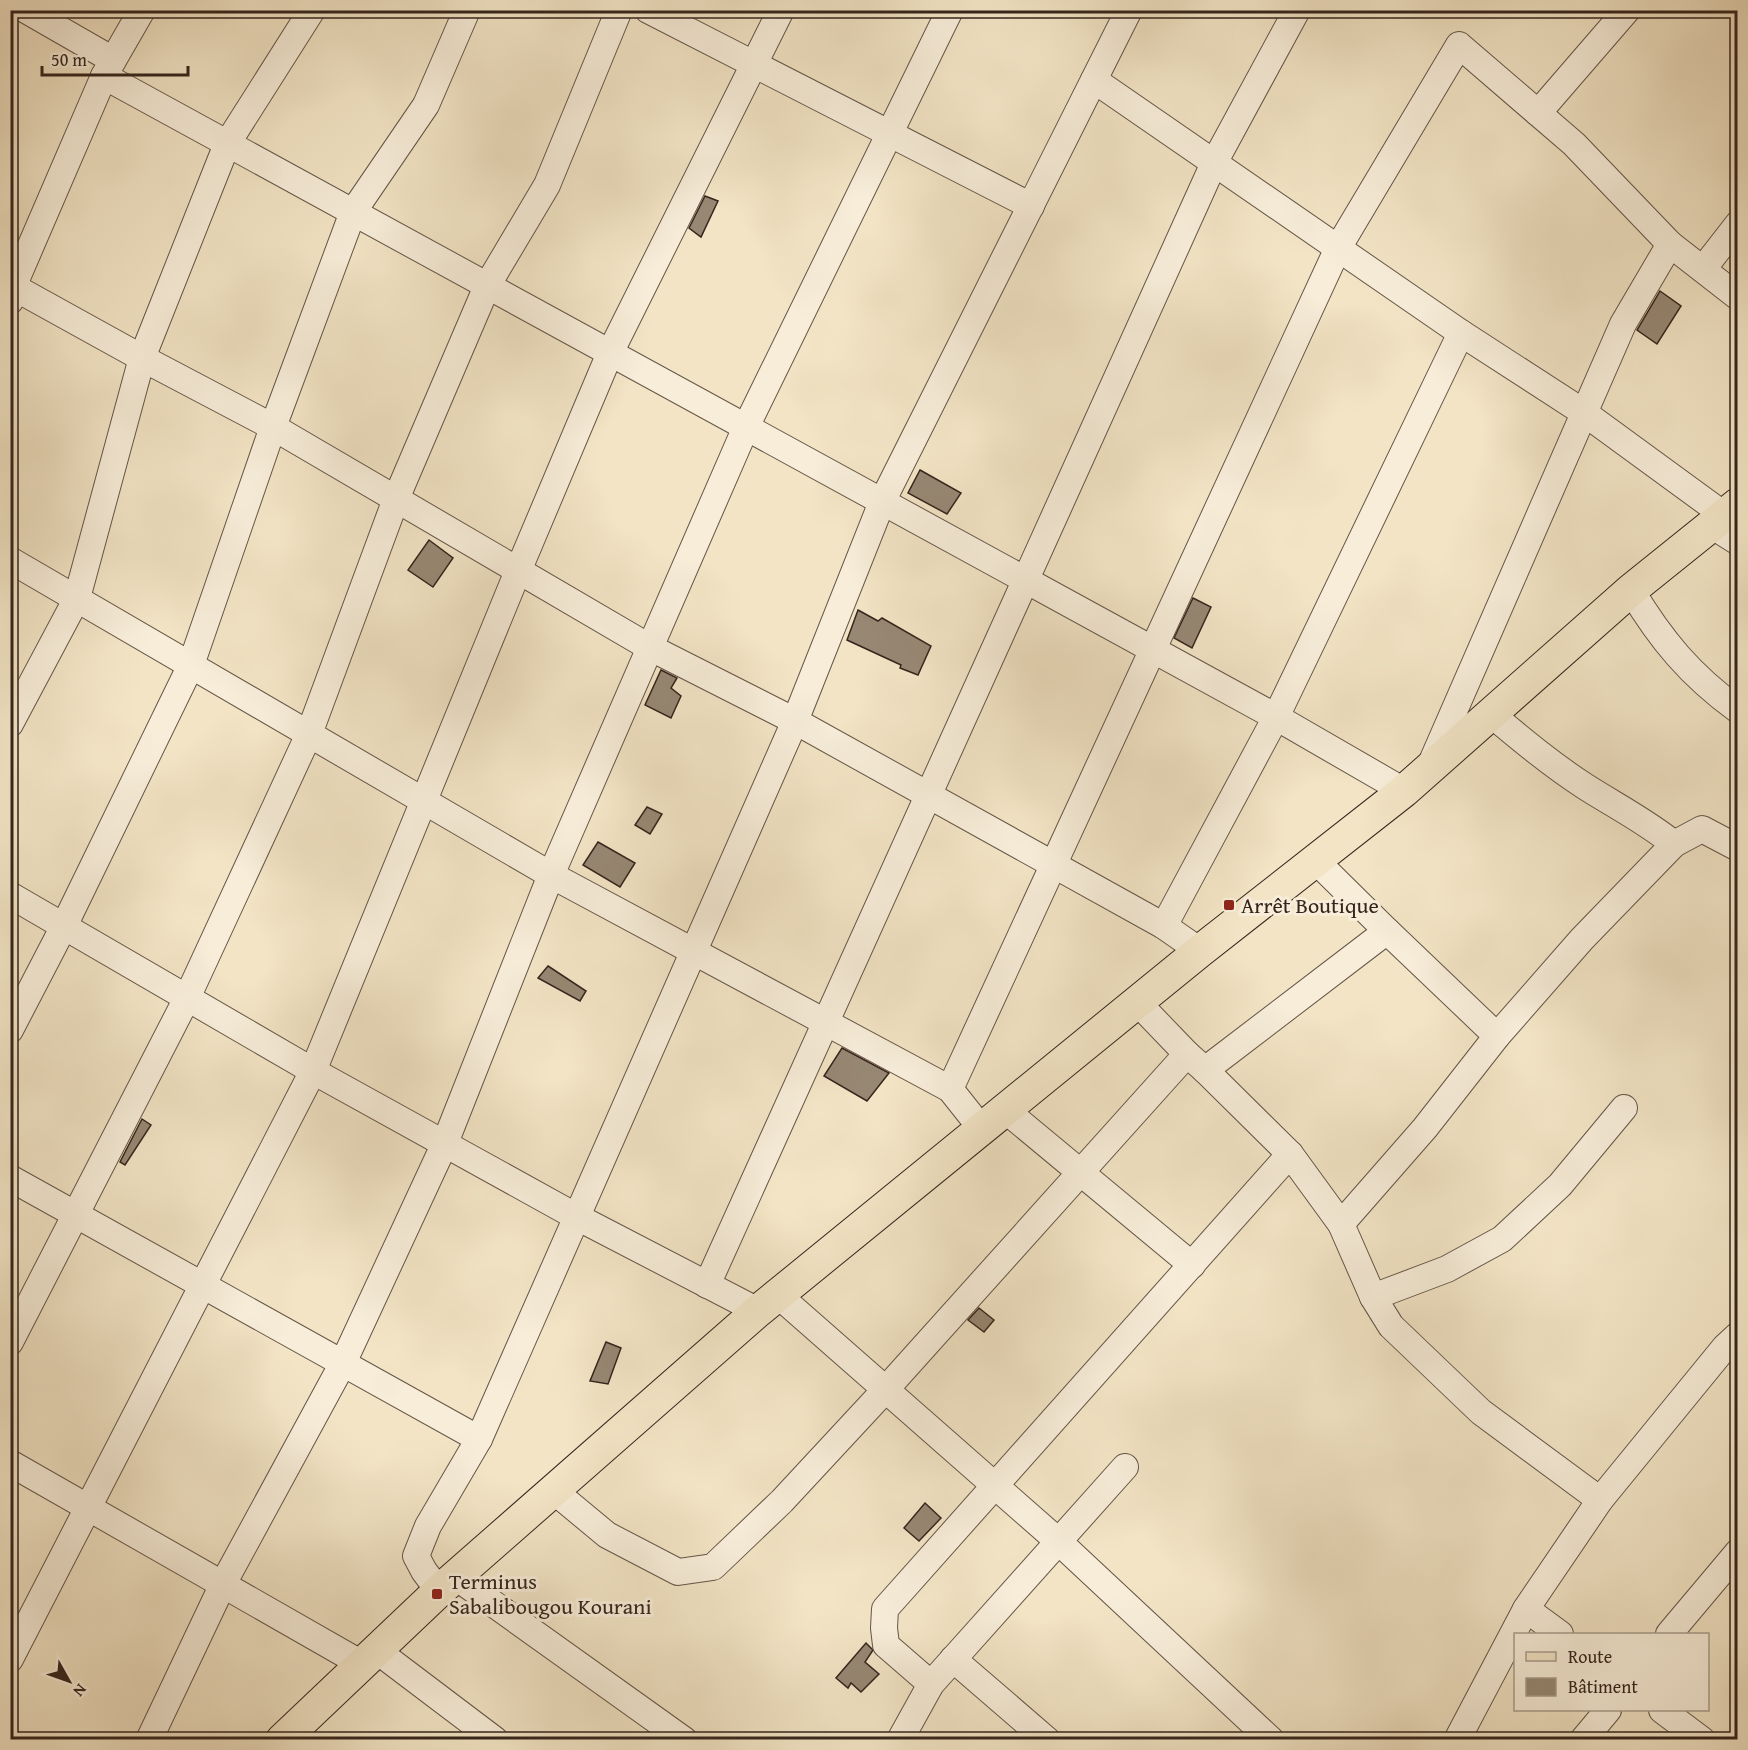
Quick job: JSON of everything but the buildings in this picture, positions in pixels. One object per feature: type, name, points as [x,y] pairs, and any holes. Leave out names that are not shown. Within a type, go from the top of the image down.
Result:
[{"type":"main road","points":[[289,1737],[369,1657],[448,1584],[768,1303],[992,1118],[1315,860],[1404,792],[1631,590],[1727,521]]},
{"type":"street","points":[[26,10],[109,68],[228,144],[1276,717],[1404,792]]},
{"type":"street","points":[[142,10],[109,68],[12,291],[273,427],[649,647],[795,721],[1164,926],[1200,951]]},
{"type":"street","points":[[10,724],[77,598],[142,358],[228,144],[312,10]]},
{"type":"street","points":[[10,1030],[64,926],[191,665],[273,427],[353,213],[426,105],[467,10]]},
{"type":"street","points":[[10,1342],[187,998],[309,734],[396,499],[487,286],[547,185],[619,10]]},
{"type":"street","points":[[648,10],[1031,206]]},
{"type":"street","points":[[10,1659],[313,1071],[610,353],[781,10]]},
{"type":"street","points":[[149,1740],[223,1584],[343,1363],[445,1143],[551,875],[746,427],[950,10]]},
{"type":"street","points":[[684,1740],[448,1584],[424,1571],[416,1556],[428,1526],[479,1439],[795,721],[882,502],[1129,10]]},
{"type":"street","points":[[707,1285],[1214,163],[1297,10]]},
{"type":"street","points":[[1538,113],[1627,10]]},
{"type":"street","points":[[950,1089],[1338,248],[1459,45],[1575,144],[1670,243],[1737,297]]},
{"type":"street","points":[[1094,80],[1461,333],[1583,412],[1727,521]]},
{"type":"street","points":[[1703,269],[1737,224]]},
{"type":"street","points":[[1428,769],[1623,324],[1670,243]]},
{"type":"street","points":[[1164,926],[1276,717],[1461,333]]},
{"type":"street","points":[[10,560],[551,875],[950,1089],[992,1118],[1081,1172],[1192,1265]]},
{"type":"street","points":[[1631,590],[1652,626],[1684,664],[1712,692],[1737,711]]},
{"type":"street","points":[[1491,714],[1556,766],[1660,832],[1674,844]]},
{"type":"street","points":[[1341,1224],[1425,1128],[1497,1036],[1582,939],[1674,844],[1702,829],[1737,848]]},
{"type":"street","points":[[1315,860],[1497,1036]]},
{"type":"street","points":[[10,895],[313,1071],[577,1217],[707,1285],[768,1303],[886,1389],[1058,1541],[1271,1740]]},
{"type":"street","points":[[554,1491],[607,1535],[678,1572],[713,1567],[783,1501],[1081,1172],[1196,1062],[1387,931]]},
{"type":"street","points":[[1138,1003],[1290,1154],[1341,1224],[1373,1297],[1391,1326],[1481,1412],[1600,1500]]},
{"type":"street","points":[[1373,1297],[1448,1269],[1502,1239],[1560,1185],[1624,1108]]},
{"type":"street","points":[[931,1684],[886,1645],[885,1609],[1290,1154]]},
{"type":"street","points":[[10,1178],[479,1439]]},
{"type":"street","points":[[1457,1740],[1526,1609],[1600,1500],[1737,1335]]},
{"type":"street","points":[[10,1463],[223,1584],[369,1657],[495,1740]]},
{"type":"street","points":[[900,1740],[931,1684],[1125,1467]]},
{"type":"street","points":[[1671,1633],[1737,1552]]},
{"type":"street","points":[[1526,1609],[1557,1633]]},
{"type":"street","points":[[953,1659],[1047,1740]]},
{"type":"street","points":[[1583,1740],[1607,1711]]},
{"type":"street","points":[[1663,1711],[1702,1740]]},
{"type":"place","name":"Arrêt Boutique","points":[[1229,905]]},
{"type":"place","name":"Terminus Sabalibougou Kourani","points":[[437,1594]]}]
